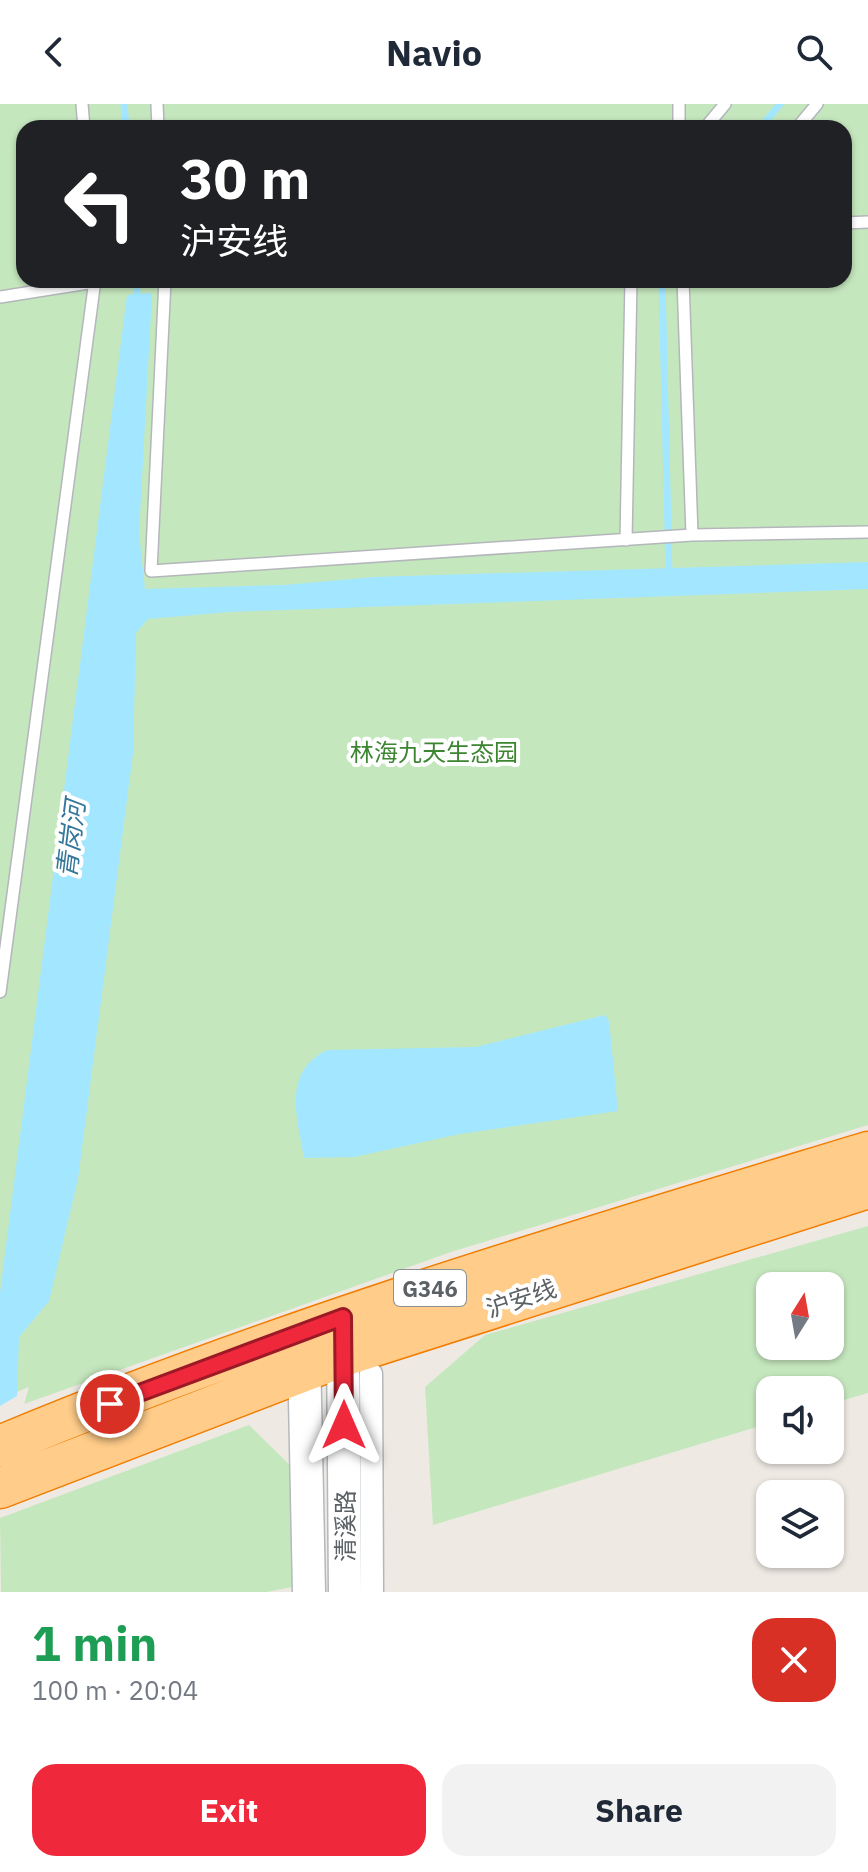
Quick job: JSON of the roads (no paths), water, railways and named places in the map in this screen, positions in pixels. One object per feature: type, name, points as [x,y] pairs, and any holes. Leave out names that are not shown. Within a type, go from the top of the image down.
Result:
[{"type":"highway","name":"沪安线","points":[[0,1446],[343,1317],[529,1255],[868,1152]]},
{"type":"highway","name":"沪安线","points":[[0,1488],[305,1371],[357,1365],[868,1188]]},
{"type":"main road","name":"清溪路","points":[[343,1317],[357,1365],[345,1592]]},
{"type":"main road","name":"清溪路","points":[[303,1332],[309,1592]]},
{"type":"street","points":[[357,1365],[372,1592]]},
{"type":"lane","points":[[712,120],[725,104]]},
{"type":"lane","points":[[804,120],[817,104]]},
{"type":"lane","points":[[0,297],[56,288]]},
{"type":"lane","points":[[0,992],[98,288]]},
{"type":"lane","points":[[165,288],[151,571],[692,535],[868,532]]},
{"type":"lane","points":[[626,540],[631,288]]},
{"type":"lane","points":[[683,288],[692,535]]},
{"type":"water","points":[[152,293],[139,534],[145,589],[284,585],[374,577],[868,562],[868,589],[229,612],[148,619],[136,633],[133,753],[78,1179],[49,1301],[19,1337],[17,1396],[0,1406],[0,1293],[127,295]]},
{"type":"water","points":[[605,1015],[609,1021],[618,1111],[460,1134],[354,1157],[304,1158],[296,1112],[298,1083],[313,1059],[327,1050],[476,1047]]},
{"type":"waterway","name":"青岗河","points":[[124,104],[125,120]]},
{"type":"waterway","points":[[767,120],[780,104]]},
{"type":"waterway","name":"青岗河","points":[[137,288],[138,302]]},
{"type":"waterway","points":[[662,288],[669,574]]},
{"type":"park label","name":"林海九天生态园","points":[[434,752]]}]
